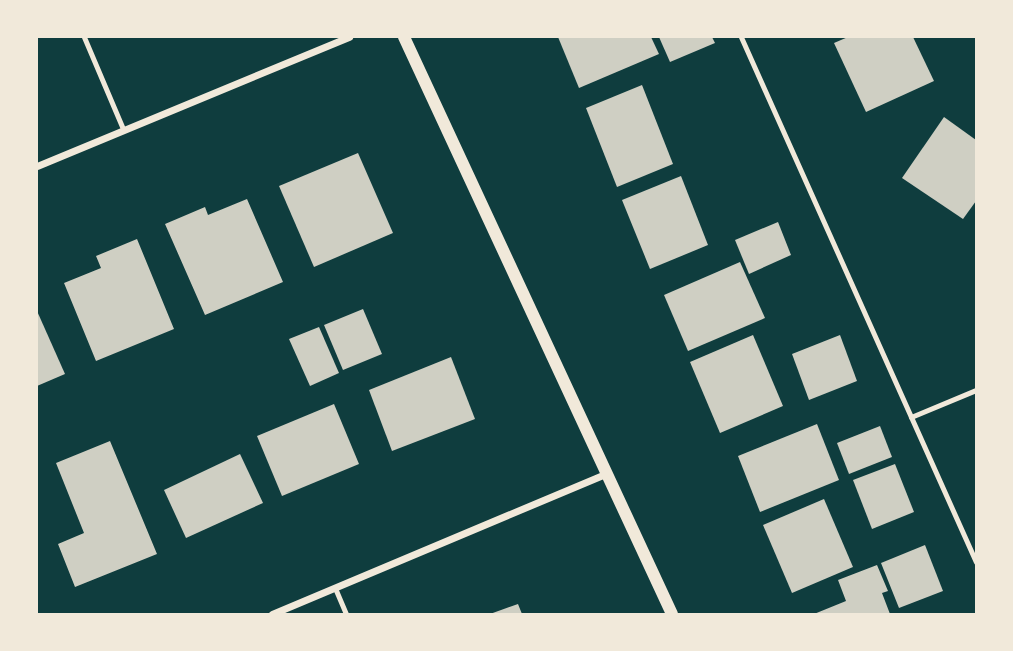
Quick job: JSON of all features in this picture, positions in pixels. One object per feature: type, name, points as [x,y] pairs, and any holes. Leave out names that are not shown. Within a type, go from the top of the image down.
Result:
[{"type":"street","points":[[37,166],[349,37]]},
{"type":"street","points":[[404,37],[672,614]]},
{"type":"street","points":[[272,614],[608,473]]},
{"type":"lane","points":[[84,37],[124,129]]},
{"type":"lane","points":[[741,37],[976,562]]},
{"type":"lane","points":[[911,417],[976,390]]},
{"type":"lane","points":[[335,588],[346,614]]},
{"type":"building","points":[[558,37],[651,37],[659,54],[579,88]]},
{"type":"building","points":[[659,37],[712,37],[715,43],[670,62]]},
{"type":"building","points":[[848,37],[913,37],[934,81],[866,112],[834,43]]},
{"type":"building","points":[[642,85],[673,164],[617,187],[586,108]]},
{"type":"building","points":[[944,117],[976,140],[976,201],[963,219],[902,178]]},
{"type":"building","points":[[358,153],[393,233],[314,267],[279,186]]},
{"type":"building","points":[[681,176],[708,245],[650,269],[622,200]]},
{"type":"building","points":[[247,199],[283,282],[205,315],[165,224],[205,207],[208,215]]},
{"type":"building","points":[[778,222],[791,255],[749,274],[735,240]]},
{"type":"building","points":[[137,239],[174,329],[96,361],[64,283],[101,268],[96,256]]},
{"type":"building","points":[[740,262],[765,318],[688,351],[664,295]]},
{"type":"building","points":[[363,309],[382,354],[343,370],[324,325]]},
{"type":"building","points":[[37,311],[65,374],[37,386]]},
{"type":"building","points":[[319,327],[339,373],[310,386],[289,339]]},
{"type":"building","points":[[753,335],[783,406],[720,433],[690,362]]},
{"type":"building","points":[[840,335],[857,381],[809,400],[792,354]]},
{"type":"building","points":[[451,357],[475,419],[392,451],[369,390]]},
{"type":"building","points":[[334,404],[359,464],[282,496],[257,436]]},
{"type":"building","points":[[817,424],[839,480],[760,512],[738,456]]},
{"type":"building","points":[[880,426],[892,457],[849,474],[837,443]]},
{"type":"building","points":[[110,441],[157,554],[75,587],[58,544],[84,533],[56,463]]},
{"type":"building","points":[[240,454],[263,503],[186,538],[164,490]]},
{"type":"building","points":[[895,464],[914,512],[872,529],[853,480]]},
{"type":"building","points":[[824,499],[853,567],[792,593],[763,525]]},
{"type":"building","points":[[925,545],[943,591],[899,608],[881,563]]},
{"type":"building","points":[[877,565],[888,591],[882,593],[890,614],[814,614],[846,601],[838,580]]},
{"type":"building","points":[[518,604],[522,614],[490,614]]}]
